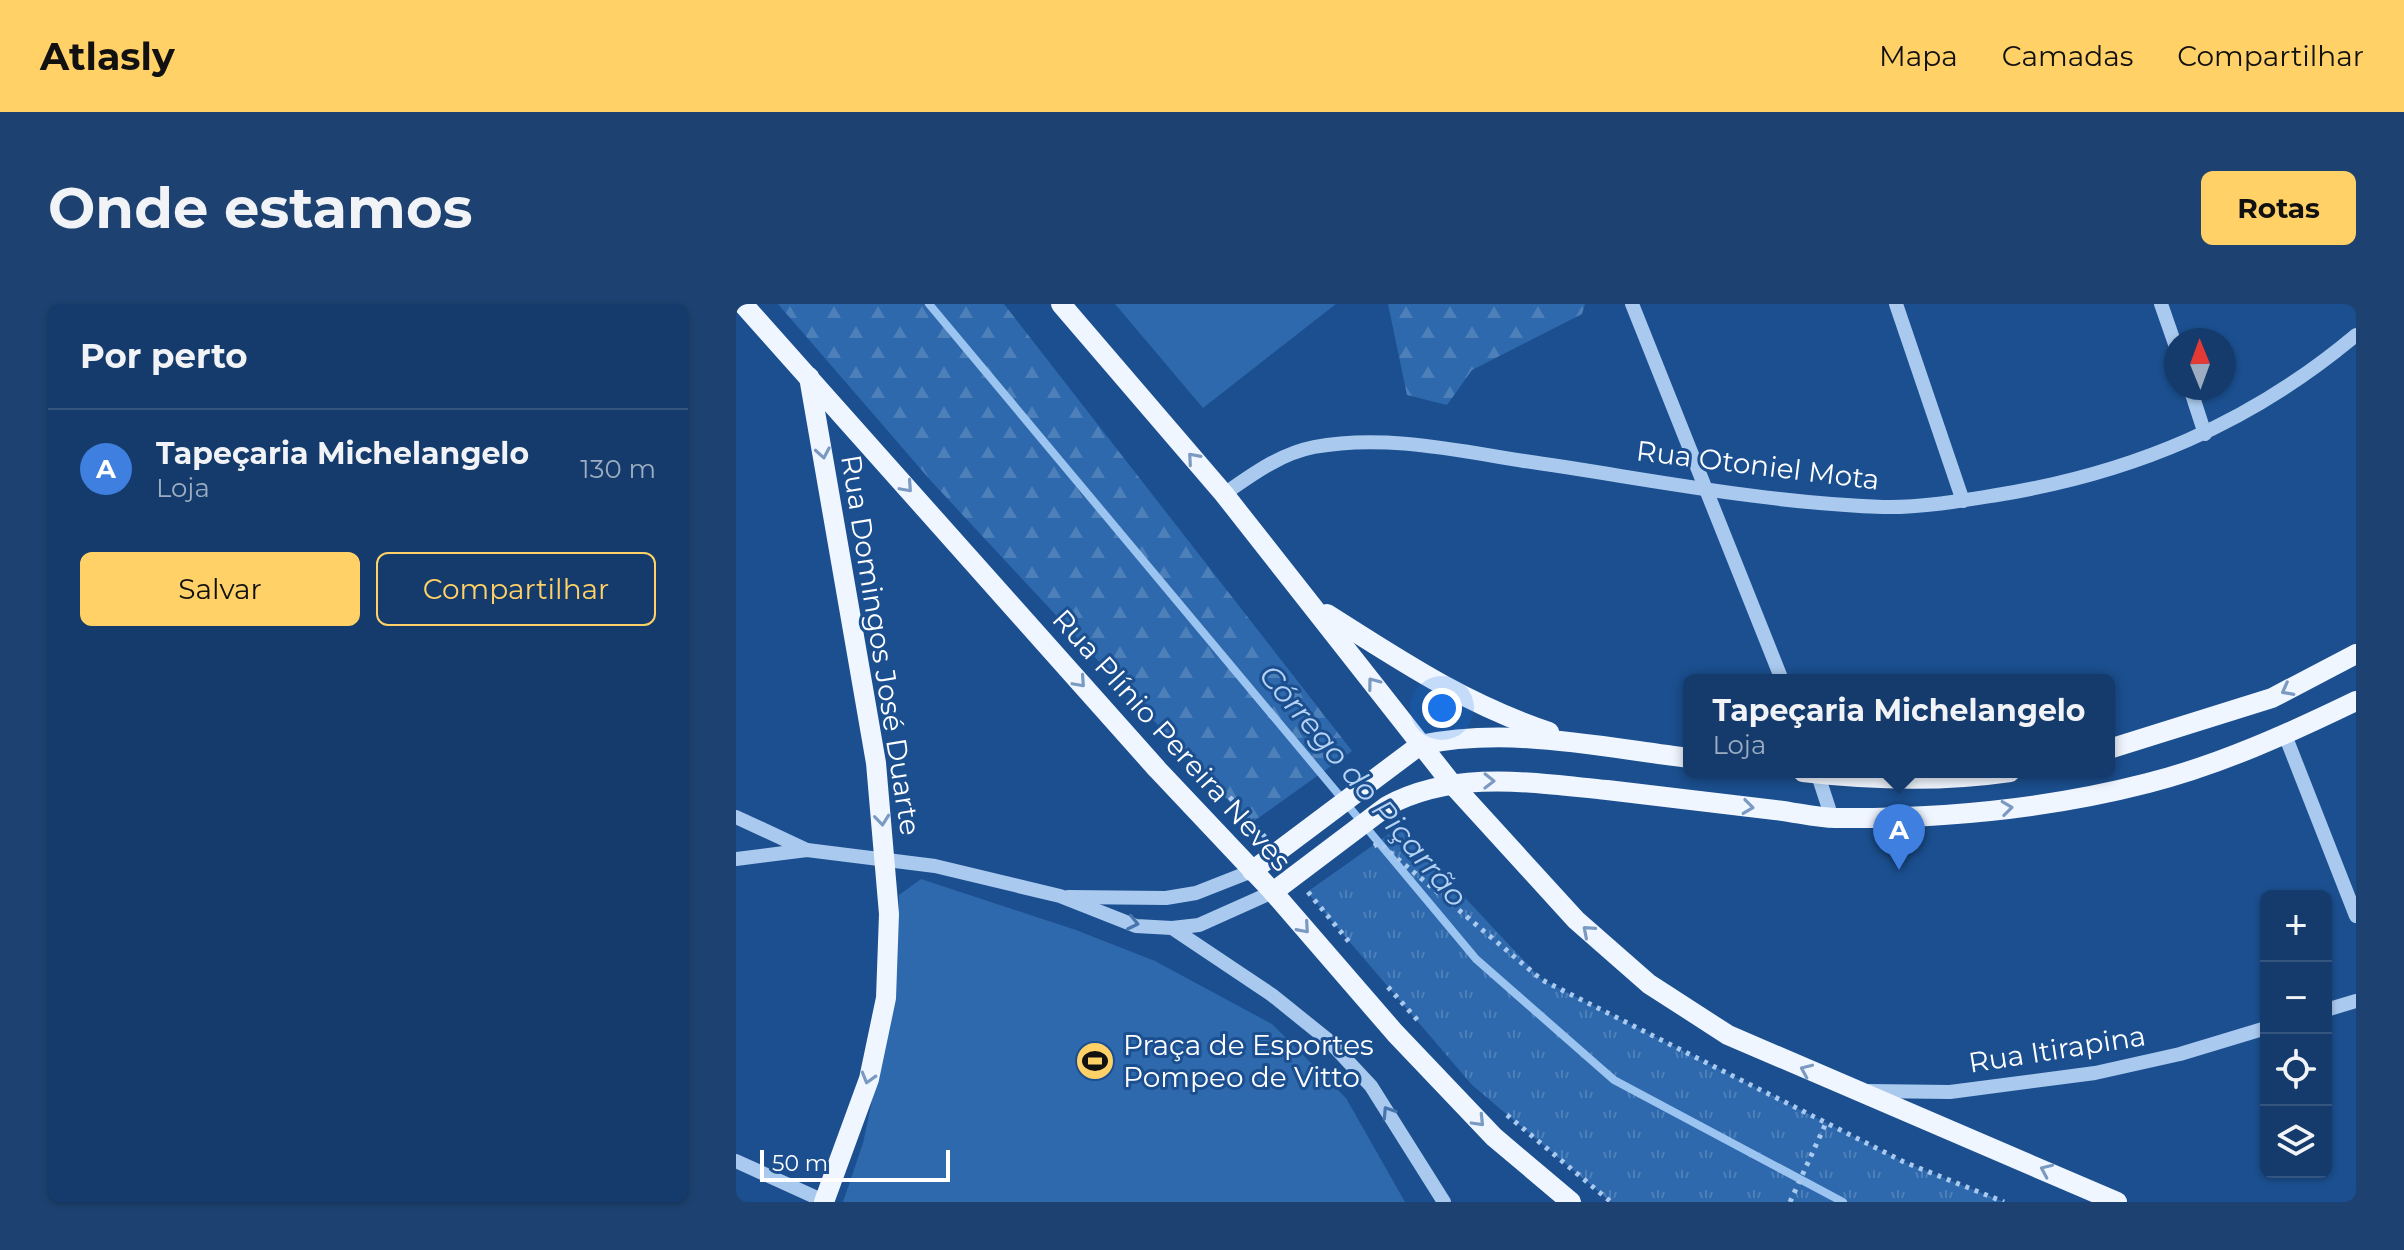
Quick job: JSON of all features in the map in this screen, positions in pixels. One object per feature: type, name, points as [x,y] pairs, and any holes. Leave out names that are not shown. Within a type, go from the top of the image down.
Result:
[{"type":"main road","name":"Rua Plínio Pereira Neves","points":[[743,304],[1273,892],[1395,1033],[1483,1125],[1571,1202]]},
{"type":"main road","points":[[1061,304],[1224,494],[1452,784],[1576,920],[1649,984],[1728,1035],[2117,1202]]},
{"type":"main road","name":"Rua Domingos José Duarte","points":[[809,377],[876,763],[889,914],[886,998],[869,1079],[824,1202]]},
{"type":"main road","points":[[1314,606],[1445,689],[1484,708],[1590,746]]},
{"type":"main road","points":[[2115,747],[2272,698],[2356,654]]},
{"type":"main road","points":[[1273,892],[1387,806],[1407,795],[1452,784],[1480,781],[1531,783],[1832,818],[1962,814],[2060,801],[2149,783],[2285,735],[2356,701]]},
{"type":"main road","points":[[1252,871],[1420,745],[1476,737],[1523,737],[1683,757]]},
{"type":"main road","points":[[1890,778],[1970,778]]},
{"type":"street","points":[[1632,304],[1702,487],[1780,674]]},
{"type":"street","points":[[1896,304],[1963,501]]},
{"type":"street","points":[[2161,304],[2169,328]]},
{"type":"street","name":"Rua Otoniel Mota","points":[[1224,494],[1271,462],[1311,448],[1355,442],[1423,446],[1781,499],[1886,507],[1963,501],[2060,485],[2157,456],[2205,434],[2277,393],[2356,335]]},
{"type":"street","points":[[2194,400],[2205,434]]},
{"type":"street","points":[[2285,735],[2356,916]]},
{"type":"street","points":[[1815,778],[1832,818]]},
{"type":"street","points":[[736,817],[807,850]]},
{"type":"street","points":[[736,859],[807,850],[935,866],[1060,896],[1136,926],[1172,928],[1199,925],[1273,892]]},
{"type":"street","points":[[1060,896],[1166,898],[1196,893],[1252,871]]},
{"type":"street","points":[[1172,928],[1272,995],[1328,1040],[1371,1086],[1444,1202]]},
{"type":"street","points":[[2332,1008],[2356,1001]]},
{"type":"street","name":"Rua Itirapina","points":[[1853,1091],[1950,1092],[2095,1073],[2180,1054],[2260,1030]]},
{"type":"street","points":[[736,1161],[824,1202]]},
{"type":"path","points":[[1367,851],[1379,843],[1542,980],[1904,1162],[2004,1202]]},
{"type":"path","points":[[1319,883],[1307,892],[1353,946]]},
{"type":"path","points":[[1381,980],[1427,1031]]},
{"type":"path","points":[[1495,1105],[1611,1202]]},
{"type":"path","points":[[1790,1202],[1826,1123]]},
{"type":"green space","points":[[778,304],[1004,304],[1352,751],[1250,824],[932,482]]},
{"type":"green space","points":[[1115,304],[1336,304],[1203,408]]},
{"type":"green space","points":[[1388,304],[1585,304],[1582,314],[1472,370],[1447,405],[1407,395]]},
{"type":"green space","points":[[1399,827],[1542,980],[1904,1162],[2004,1202],[1611,1202],[1472,1085],[1307,892]]},
{"type":"green space","name":"Praça de Esportes Pompeo de Vitto","points":[[921,879],[1076,930],[1155,961],[1272,1024],[1346,1098],[1405,1202],[843,1202],[863,1143],[895,993],[899,895]]},
{"type":"waterway","name":"Córrego do Piçarrão","points":[[929,304],[1476,959],[1614,1080],[1843,1202]]},
{"type":"place","name":"Tapeçaria Michelangelo","points":[[1899,870]]},
{"type":"place","name":"Praça de Esportes Pompeo de Vitto","points":[[1095,1061]]}]
